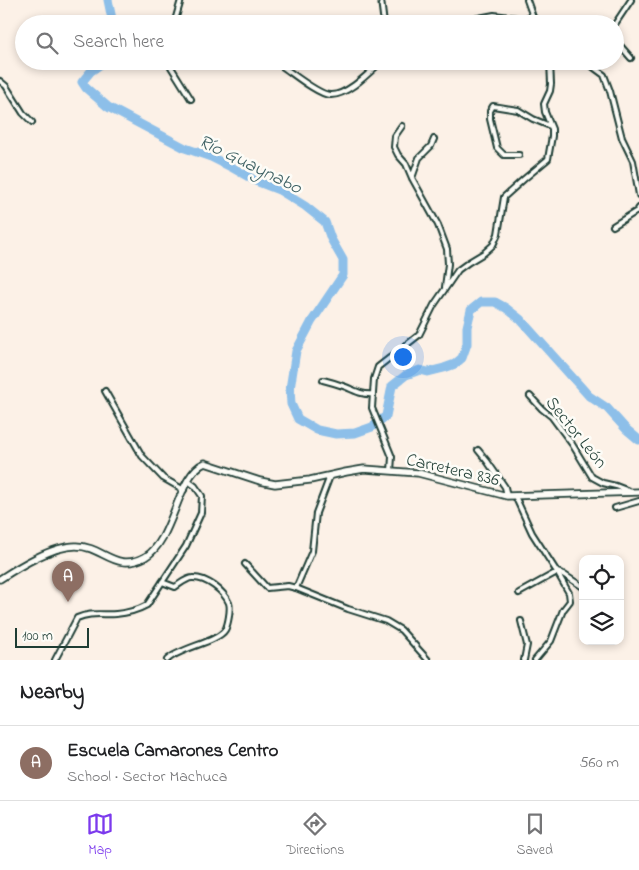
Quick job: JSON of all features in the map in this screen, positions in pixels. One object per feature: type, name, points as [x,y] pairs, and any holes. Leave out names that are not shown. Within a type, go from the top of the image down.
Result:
[{"type":"street","points":[[176,15],[180,0]]},
{"type":"street","points":[[381,0],[383,15]]},
{"type":"street","points":[[527,0],[532,15]]},
{"type":"street","points":[[621,15],[631,0]]},
{"type":"street","points":[[624,49],[632,58]]},
{"type":"street","points":[[172,70],[191,99]]},
{"type":"street","points":[[287,70],[320,92],[330,95],[342,92],[357,83],[372,70]]},
{"type":"street","points":[[390,471],[392,459],[372,408],[374,379],[378,367],[419,335],[434,305],[458,270],[493,245],[498,234],[504,197],[548,159],[552,136],[544,104],[550,91],[550,70]]},
{"type":"street","points":[[597,70],[604,75],[610,90],[622,138],[633,161],[639,195]]},
{"type":"street","points":[[0,81],[6,86],[23,113],[32,122]]},
{"type":"street","points":[[519,155],[504,155],[497,148],[490,119],[490,111],[493,106],[518,110],[550,126]]},
{"type":"street","points":[[402,126],[395,136],[394,147],[406,164],[438,224],[446,249],[448,264],[445,289]]},
{"type":"street","points":[[412,178],[419,158],[431,146],[434,139]]},
{"type":"street","points":[[613,226],[639,208]]},
{"type":"street","points":[[323,380],[354,392],[373,394]]},
{"type":"street","points":[[105,391],[142,456],[163,478],[184,490]]},
{"type":"street","name":"Sector León","points":[[530,396],[552,417],[572,444],[592,477],[603,483],[632,492]]},
{"type":"street","points":[[478,450],[506,487],[507,496]]},
{"type":"street","name":"Carretera 836","points":[[0,579],[34,559],[74,546],[84,547],[109,558],[124,562],[144,557],[152,552],[161,540],[191,474],[206,463],[266,483],[275,484],[310,480],[364,469],[418,473],[507,496],[639,492]]},
{"type":"street","points":[[296,588],[312,551],[316,513],[330,476]]},
{"type":"street","points":[[55,660],[76,618],[90,614],[118,614],[140,609],[147,605],[186,546],[201,513],[202,496],[195,486],[188,481]]},
{"type":"street","points":[[515,496],[532,533],[569,593],[570,601],[563,610],[551,641],[535,660]]},
{"type":"street","points":[[615,508],[639,501]]},
{"type":"street","points":[[245,564],[267,588],[288,586],[296,588],[348,609],[386,621],[401,630],[428,660]]},
{"type":"street","points":[[519,593],[557,572],[579,584]]},
{"type":"street","points":[[162,582],[175,586],[190,578],[201,578],[214,585],[224,596],[229,604],[230,611],[225,630],[167,660]]},
{"type":"street","points":[[521,621],[527,645],[524,660]]},
{"type":"waterway","name":"Río Guaynabo","points":[[108,0],[111,15]]},
{"type":"waterway","name":"Río Guaynabo","points":[[92,70],[82,82],[86,88],[108,107],[185,148],[211,157],[256,181],[279,190],[305,206],[325,222],[331,239],[343,260],[343,275],[312,321],[296,351],[290,389],[291,404],[298,419],[317,430],[336,434],[355,433],[372,427],[386,416],[392,386],[406,375],[420,370],[428,372],[444,368],[455,364],[462,358],[467,344],[467,327],[471,310],[481,302],[495,302],[520,319],[589,396],[607,408],[639,440]]},
{"type":"place","name":"Escuela Camarones Centro","points":[[68,602]]}]
